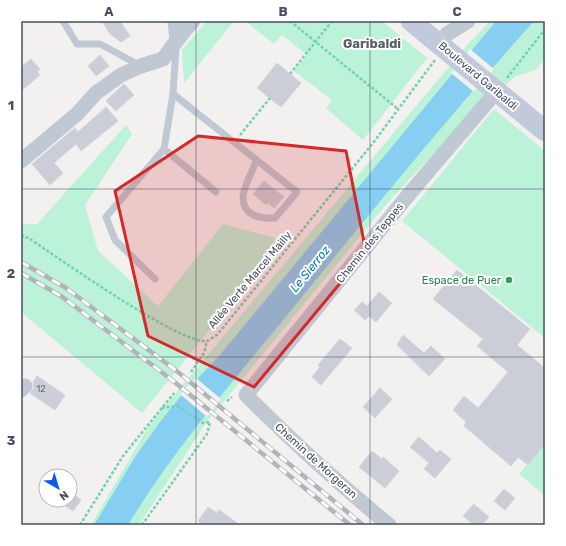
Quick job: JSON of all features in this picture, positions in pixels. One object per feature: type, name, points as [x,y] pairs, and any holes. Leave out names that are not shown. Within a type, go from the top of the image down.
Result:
[{"type":"main road","name":"Boulevard Garibaldi","points":[[411,21],[442,52],[497,88],[545,131]]},
{"type":"street","points":[[175,21],[177,40]]},
{"type":"street","points":[[21,160],[77,114],[96,93],[121,75],[141,66],[163,59],[193,21]]},
{"type":"street","points":[[442,52],[447,34],[468,21]]},
{"type":"street","name":"Chemin des Teppes","points":[[246,395],[497,88]]},
{"type":"street","name":"Chemin de Morgeran","points":[[246,395],[284,433],[350,493],[389,525]]},
{"type":"lane","points":[[63,21],[77,44],[100,44],[141,66]]},
{"type":"lane","points":[[155,279],[115,240],[106,217],[164,149],[173,94],[177,40]]},
{"type":"lane","points":[[173,94],[297,192],[275,218],[261,219],[251,214],[245,206],[243,196],[256,161]]},
{"type":"lane","points":[[164,149],[216,192]]},
{"type":"path","points":[[290,21],[398,109]]},
{"type":"path","points":[[290,74],[332,21]]},
{"type":"path","points":[[497,88],[545,29]]},
{"type":"path","name":"Allée Verte Marcel Mailly","points":[[21,235],[30,239],[146,316],[196,339],[207,341],[217,334],[442,52]]},
{"type":"path","points":[[238,136],[270,98]]},
{"type":"path","points":[[191,372],[204,353],[207,341]]},
{"type":"path","points":[[80,525],[123,456],[174,393]]},
{"type":"path","points":[[142,525],[207,434],[210,422],[203,424],[178,406],[161,408]]},
{"type":"highlighted area","points":[[198,136],[346,151],[366,252],[254,387],[148,336],[115,191]]},
{"type":"green space","points":[[207,21],[234,21],[184,83],[182,50]]},
{"type":"green space","points":[[245,21],[382,21],[427,58],[363,140],[326,108],[332,100],[294,71],[307,55],[282,35],[274,44]]},
{"type":"green space","points":[[490,21],[496,21],[453,74],[472,90],[534,21],[545,21],[545,59],[535,70],[514,77],[438,149],[390,200],[206,423],[139,525],[91,525],[150,424],[468,44]]},
{"type":"green space","name":"Espace de Puer","points":[[494,109],[545,151],[545,338],[402,221]]},
{"type":"green space","points":[[126,125],[132,134],[85,205],[98,251],[158,306],[223,224],[276,238],[215,323],[142,413],[21,312],[21,224],[37,224]]},
{"type":"green space","points":[[543,446],[545,448],[545,496],[519,474]]},
{"type":"water","name":"Le Sierroz","points":[[496,21],[534,21],[472,91],[228,387],[166,468],[128,525],[94,525],[137,454],[160,422],[180,397],[219,356]]},
{"type":"pier","points":[[470,49],[494,69],[474,92],[451,73]]},
{"type":"pier","points":[[196,378],[221,399],[207,417],[180,394]]},
{"type":"building","points":[[102,21],[120,21],[130,36],[121,42],[110,34]]},
{"type":"building","points":[[100,55],[109,66],[96,76],[88,66]]},
{"type":"building","points":[[31,59],[40,69],[37,71],[40,75],[21,91],[21,67]]},
{"type":"building","points":[[277,63],[301,83],[281,107],[257,88]]},
{"type":"building","points":[[124,84],[134,95],[116,111],[106,101]]},
{"type":"building","points":[[106,107],[118,121],[81,151],[76,144],[54,163],[63,173],[50,185],[32,164],[75,128],[78,132]]},
{"type":"building","points":[[264,181],[284,197],[274,208],[268,203],[266,205],[253,194]]},
{"type":"building","points":[[457,270],[530,329],[517,345],[545,368],[545,444],[528,465],[518,457],[511,466],[464,426],[466,422],[453,410],[464,396],[478,408],[508,372],[477,346],[483,339],[433,299]]},
{"type":"building","points":[[379,292],[392,303],[376,322],[369,316],[365,320],[354,310],[362,302],[367,306]]},
{"type":"building","points":[[403,335],[424,353],[431,346],[445,359],[429,376],[397,345]]},
{"type":"building","points":[[340,339],[352,348],[321,385],[312,377],[320,367],[318,365]]},
{"type":"building","points":[[37,376],[65,395],[55,410],[30,393],[34,388],[33,382]]},
{"type":"building","points":[[380,388],[392,399],[375,418],[363,407]]},
{"type":"building","points":[[419,437],[437,453],[440,450],[451,459],[435,478],[424,469],[429,463],[410,447]]},
{"type":"building","points":[[372,451],[382,459],[383,457],[399,471],[385,488],[359,467]]},
{"type":"building","points":[[504,489],[515,498],[505,510],[494,501]]},
{"type":"building","points":[[474,504],[489,517],[482,525],[474,525],[463,516]]},
{"type":"building","points":[[208,507],[217,513],[219,510],[240,525],[204,525],[198,521]]},
{"type":"building","points":[[68,508],[75,508],[73,511]]},
{"type":"railway","points":[[21,262],[66,288],[178,372],[363,525]]},
{"type":"railway","points":[[21,273],[61,296],[172,380],[350,525]]},
{"type":"place","name":"Espace de Puer","points":[[509,280]]},
{"type":"district","name":"Garibaldi","points":[[372,43]]}]
